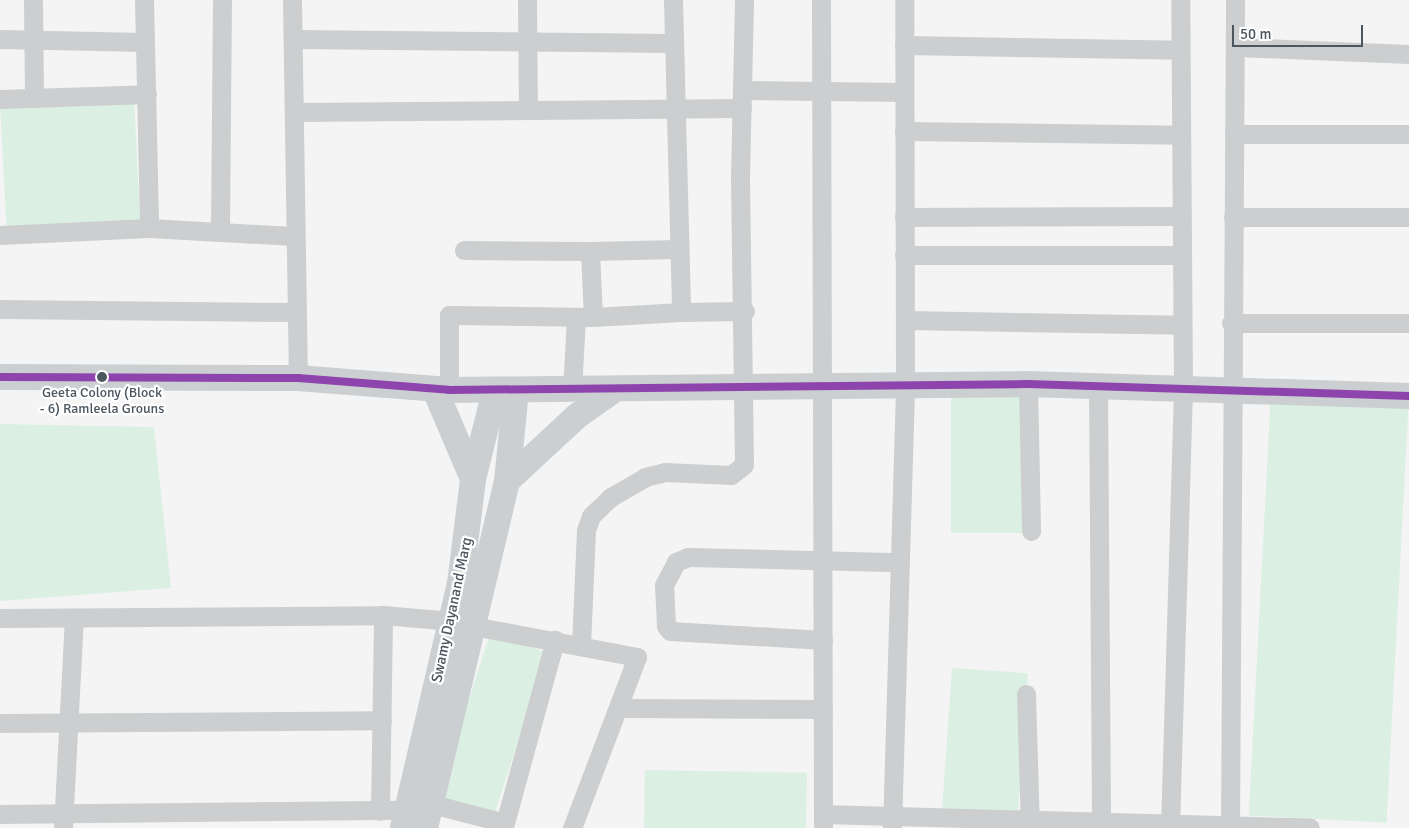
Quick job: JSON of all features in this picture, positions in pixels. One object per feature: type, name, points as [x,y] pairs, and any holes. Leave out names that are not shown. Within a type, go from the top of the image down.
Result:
[{"type":"street","points":[[33,0],[34,98]]},
{"type":"street","points":[[144,0],[149,228]]},
{"type":"street","points":[[220,230],[222,0]]},
{"type":"street","points":[[292,0],[295,112],[294,312],[298,378]]},
{"type":"street","points":[[527,0],[528,110]]},
{"type":"street","points":[[673,0],[681,312]]},
{"type":"street","points":[[581,645],[586,530],[592,516],[611,497],[656,474],[738,474],[744,465],[746,388],[742,99],[744,0]]},
{"type":"street","points":[[821,0],[823,821],[1310,828]]},
{"type":"street","points":[[892,821],[905,388],[904,0]]},
{"type":"street","points":[[1170,825],[1183,388],[1180,216],[1180,0]]},
{"type":"street","points":[[1230,827],[1230,388],[1236,47],[1235,0]]},
{"type":"street","points":[[294,38],[527,39],[673,44]]},
{"type":"street","points":[[0,39],[145,42]]},
{"type":"street","points":[[904,45],[1180,50]]},
{"type":"street","points":[[1236,47],[1409,54]]},
{"type":"street","points":[[295,112],[675,109],[742,99],[822,91],[904,92]]},
{"type":"street","points":[[0,99],[147,94]]},
{"type":"street","points":[[904,131],[1180,135]]},
{"type":"street","points":[[1234,134],[1409,134]]},
{"type":"street","points":[[904,217],[1180,216]]},
{"type":"street","points":[[1233,217],[1409,217]]},
{"type":"street","points":[[0,235],[149,228],[220,230],[294,236]]},
{"type":"street","points":[[464,250],[590,251],[678,249]]},
{"type":"street","points":[[572,391],[584,317],[590,251]]},
{"type":"street","points":[[904,256],[1181,255]]},
{"type":"street","points":[[0,309],[294,312]]},
{"type":"street","points":[[473,479],[442,390],[449,315],[584,317],[745,311]]},
{"type":"street","points":[[905,320],[1182,325]]},
{"type":"street","points":[[1231,322],[1409,323]]},
{"type":"street","points":[[0,377],[298,378],[442,390],[506,391],[611,392],[746,388],[905,388],[1028,384],[1230,388],[1409,396]]},
{"type":"street","points":[[1028,384],[1031,531]]},
{"type":"street","points":[[1098,386],[1101,826]]},
{"type":"street","name":"Swamy Dayanand Marg","points":[[425,828],[432,804],[462,623],[473,479],[506,391]]},
{"type":"street","name":"Swamy Dayanand Marg","points":[[405,819],[462,623],[507,481],[506,391]]},
{"type":"street","points":[[507,481],[577,416],[611,392]]},
{"type":"street","points":[[823,640],[670,631],[666,626],[664,591],[680,558],[821,559],[899,562]]},
{"type":"street","points":[[380,811],[384,615]]},
{"type":"street","points":[[0,618],[384,615],[462,623],[636,655],[620,708],[572,828]]},
{"type":"street","points":[[63,822],[70,724],[74,618]]},
{"type":"street","points":[[432,804],[505,823],[554,640]]},
{"type":"street","points":[[1026,694],[1030,825]]},
{"type":"street","points":[[620,708],[823,709]]},
{"type":"street","points":[[0,723],[70,724],[382,720]]},
{"type":"street","points":[[0,814],[63,822],[380,811],[405,819]]},
{"type":"green space","points":[[134,100],[141,231],[7,238],[0,107]]},
{"type":"green space","points":[[1271,391],[1409,398],[1387,823],[1249,815]]},
{"type":"green space","points":[[951,393],[1029,393],[1029,533],[951,533]]},
{"type":"green space","points":[[0,424],[154,427],[171,588],[0,601]]},
{"type":"green space","points":[[490,634],[547,653],[493,818],[436,799]]},
{"type":"green space","points":[[952,668],[1028,673],[1018,815],[942,810]]},
{"type":"green space","points":[[645,770],[807,773],[806,828],[644,828]]},
{"type":"transit line","points":[[0,377],[298,378],[449,390],[1028,384],[1409,396]]},
{"type":"place","name":"Geeta Colony (Block - 6) Ramleela Grouns","points":[[102,377]]}]
